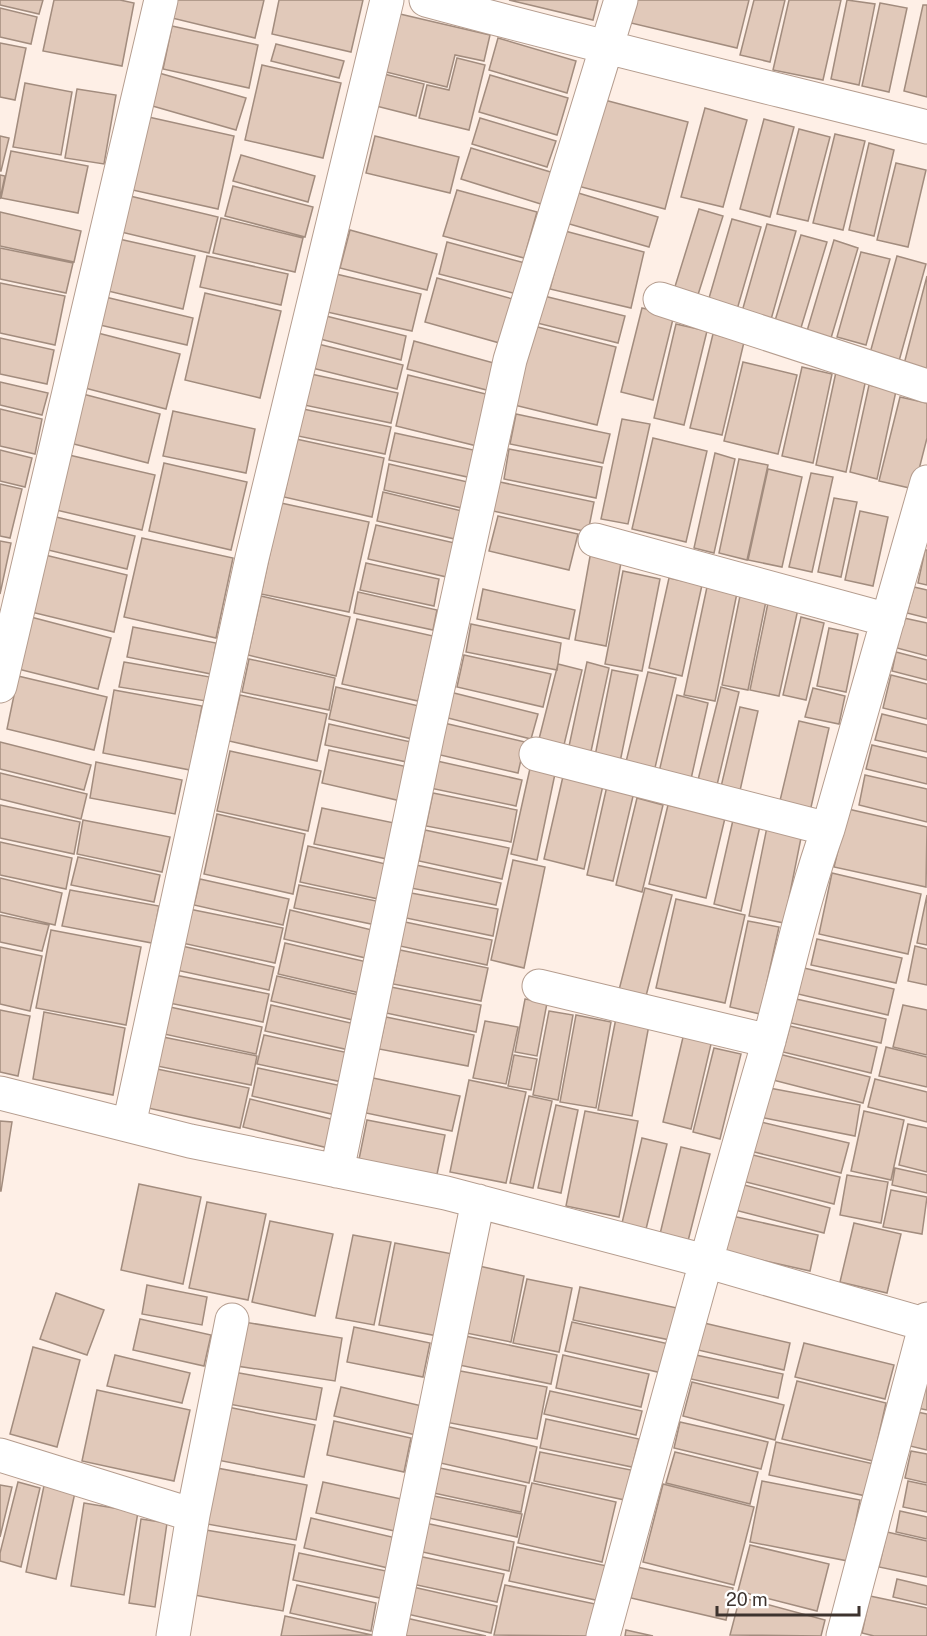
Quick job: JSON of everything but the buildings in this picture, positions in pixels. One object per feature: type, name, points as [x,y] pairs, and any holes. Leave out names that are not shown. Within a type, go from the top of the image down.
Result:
[{"type":"street","points":[[0,686],[161,0]]},
{"type":"street","points":[[129,1125],[252,558],[387,0]]},
{"type":"street","points":[[426,0],[608,49],[927,128]]},
{"type":"street","points":[[337,1171],[428,733],[510,360],[608,49],[621,0]]},
{"type":"street","points":[[660,299],[927,386]]},
{"type":"street","points":[[603,1636],[705,1261],[769,1041],[812,874],[828,829],[927,482]]},
{"type":"street","points":[[595,540],[888,620]]},
{"type":"street","points":[[536,754],[828,829]]},
{"type":"street","points":[[539,986],[769,1041]]},
{"type":"street","points":[[0,1093],[190,1141],[478,1202],[705,1261],[926,1323],[843,1636]]},
{"type":"street","points":[[389,1636],[478,1202]]},
{"type":"street","points":[[173,1636],[193,1515],[232,1320]]},
{"type":"street","points":[[0,1455],[193,1515]]}]
